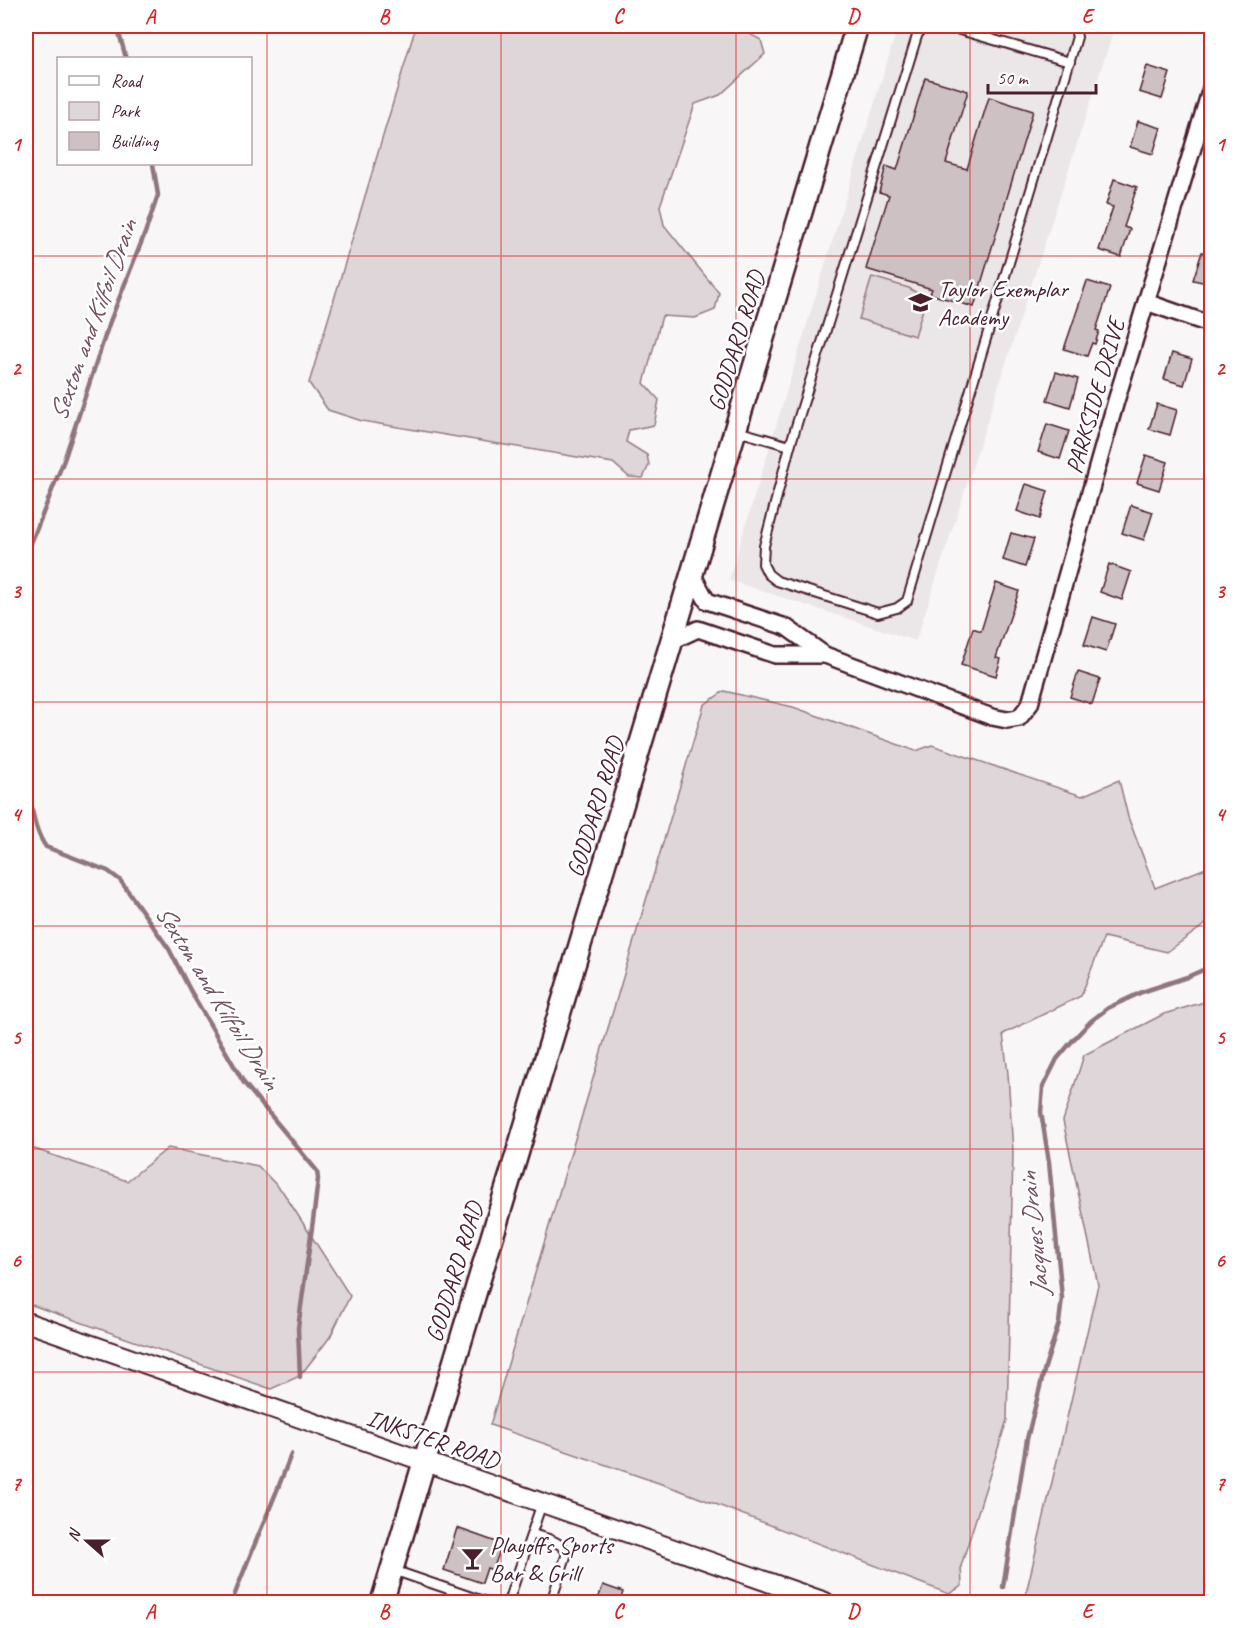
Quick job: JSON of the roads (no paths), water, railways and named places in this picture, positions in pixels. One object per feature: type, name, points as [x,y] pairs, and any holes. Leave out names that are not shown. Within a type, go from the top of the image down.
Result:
[{"type":"main road","name":"GODDARD ROAD","points":[[382,1602],[857,26]]},
{"type":"street","name":"PARKSIDE DRIVE","points":[[825,655],[992,717],[1007,720],[1019,718],[1030,704],[1116,401],[1212,85]]},
{"type":"street","points":[[1146,302],[1212,325]]},
{"type":"street","points":[[692,574],[707,601],[786,627],[825,655]]},
{"type":"street","points":[[672,641],[698,629],[775,655],[825,655]]},
{"type":"street","name":"INKSTER ROAD","points":[[26,1322],[825,1602]]},
{"type":"lane","points":[[923,26],[917,36],[790,446],[764,546],[763,564],[768,574],[777,581],[878,613],[897,609],[907,601],[1070,62],[1077,37],[1074,26]]},
{"type":"lane","points":[[946,26],[1070,62]]},
{"type":"lane","points":[[735,430],[790,446]]},
{"type":"lane","points":[[508,1602],[542,1503]]},
{"type":"lane","points":[[532,1534],[559,1544],[567,1553],[551,1602]]},
{"type":"lane","points":[[392,1569],[486,1602]]},
{"type":"waterway","name":"Sexton and Kilfoil Drain","points":[[117,26],[126,57]]},
{"type":"waterway","name":"Sexton and Kilfoil Drain","points":[[26,556],[64,460],[109,324],[158,195],[153,165]]},
{"type":"waterway","name":"Sexton and Kilfoil Drain","points":[[26,784],[36,824],[46,847],[108,871],[120,880],[169,949],[244,1083],[317,1171],[314,1213],[298,1328],[300,1377]]},
{"type":"waterway","name":"Jacques Drain","points":[[1003,1587],[1027,1439],[1059,1323],[1062,1298],[1049,1162],[1041,1112],[1043,1087],[1057,1059],[1091,1021],[1108,1008],[1142,992],[1212,966]]},
{"type":"waterway","name":"Sexton and Kilfoil Drain","points":[[232,1602],[291,1454]]},
{"type":"place","name":"Taylor Exemplar Academy","points":[[920,303]]},
{"type":"place","name":"Playoffs Sports Bar & Grill","points":[[472,1559]]}]
